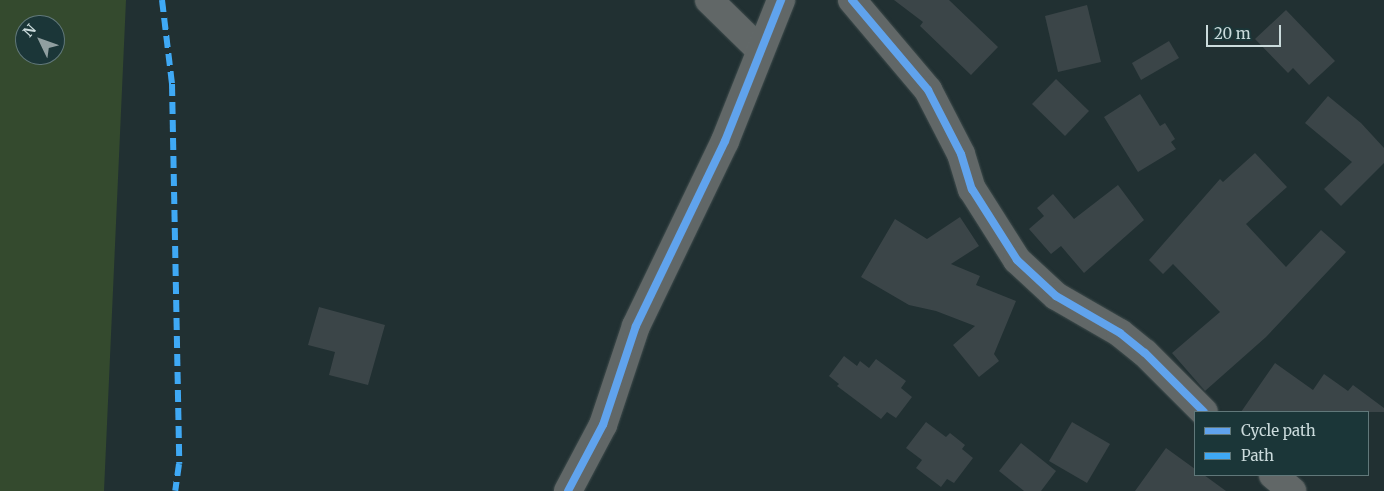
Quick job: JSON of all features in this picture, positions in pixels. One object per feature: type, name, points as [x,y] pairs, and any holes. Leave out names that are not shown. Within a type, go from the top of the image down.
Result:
[{"type":"street","points":[[709,0],[760,50]]},
{"type":"street","points":[[568,491],[603,425],[636,326],[721,150],[781,0]]},
{"type":"street","points":[[852,0],[928,90],[961,154],[972,189],[1017,260],[1056,296],[1120,333],[1139,348],[1203,411]]},
{"type":"street","points":[[1273,476],[1292,491]]},
{"type":"green space","points":[[0,0],[126,0],[104,491],[0,491]]},
{"type":"building","points":[[894,0],[949,0],[998,47],[971,75],[920,26],[923,22]]},
{"type":"building","points":[[1087,5],[1101,62],[1058,72],[1045,16]]},
{"type":"building","points":[[1286,10],[1335,61],[1309,85],[1293,68],[1288,73],[1255,39]]},
{"type":"building","points":[[1169,41],[1179,58],[1141,80],[1132,63]]},
{"type":"building","points":[[1056,79],[1089,111],[1065,136],[1032,104]]},
{"type":"building","points":[[1140,94],[1160,126],[1165,123],[1175,139],[1171,142],[1176,149],[1138,172],[1104,117]]},
{"type":"building","points":[[1328,96],[1361,123],[1384,148],[1384,163],[1341,206],[1324,189],[1352,162],[1305,123]]},
{"type":"building","points":[[1255,153],[1287,187],[1246,224],[1286,267],[1321,230],[1346,252],[1266,337],[1205,391],[1172,353],[1220,312],[1173,264],[1163,274],[1149,260],[1220,179],[1223,182]]},
{"type":"building","points":[[1118,185],[1144,220],[1084,273],[1061,246],[1051,254],[1029,229],[1044,216],[1037,208],[1053,194],[1074,219]]},
{"type":"building","points":[[960,217],[979,246],[951,264],[980,276],[976,285],[1016,301],[994,354],[999,361],[979,377],[953,345],[975,326],[936,311],[909,305],[861,277],[895,219],[927,239]]},
{"type":"building","points":[[319,307],[385,325],[368,385],[329,375],[335,352],[308,345]]},
{"type":"building","points":[[844,356],[857,366],[860,361],[869,368],[876,359],[906,381],[901,388],[912,397],[896,418],[887,412],[881,419],[837,386],[839,384],[829,376]]},
{"type":"building","points":[[1275,363],[1313,390],[1324,374],[1348,391],[1353,385],[1384,408],[1384,412],[1242,411]]},
{"type":"building","points":[[926,422],[946,437],[950,433],[965,445],[962,449],[973,458],[954,483],[947,479],[941,487],[916,468],[922,460],[906,448]]},
{"type":"building","points":[[1072,422],[1110,444],[1087,483],[1049,461]]},
{"type":"building","points":[[1021,443],[1056,471],[1041,491],[1024,491],[999,471]]},
{"type":"building","points":[[1166,448],[1194,468],[1194,476],[1205,476],[1226,491],[1135,491]]},
{"type":"marked path","points":[[162,0],[172,84],[179,464],[175,491]]},
{"type":"cycle path","points":[[568,491],[603,425],[636,326],[725,141],[781,0]]},
{"type":"cycle path","points":[[852,0],[928,90],[961,154],[972,189],[1017,260],[1056,296],[1120,333],[1145,353],[1203,411]]}]
